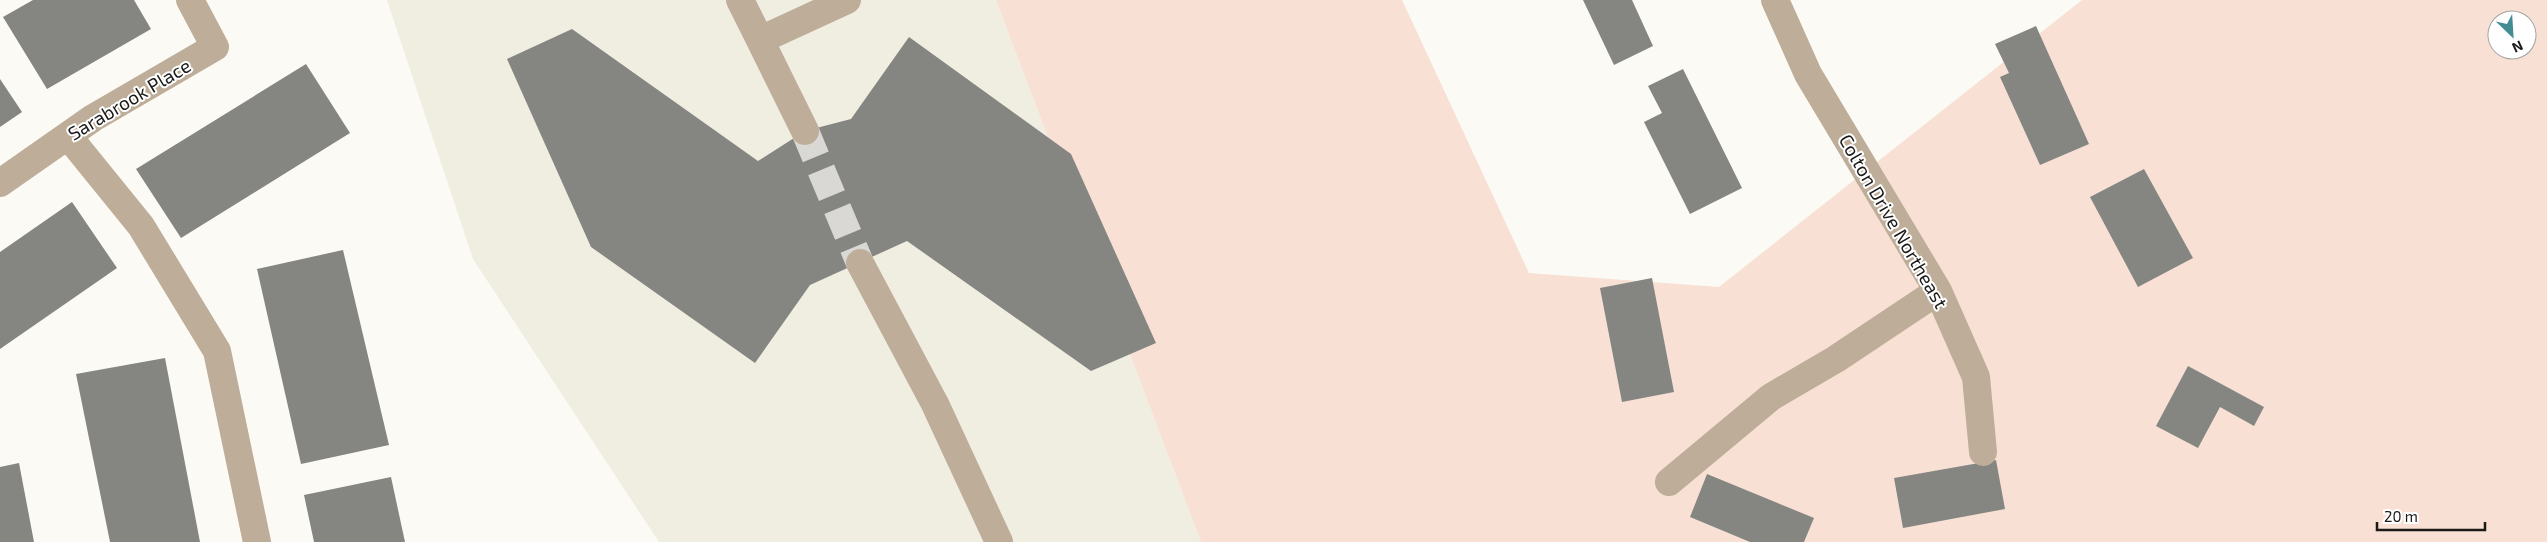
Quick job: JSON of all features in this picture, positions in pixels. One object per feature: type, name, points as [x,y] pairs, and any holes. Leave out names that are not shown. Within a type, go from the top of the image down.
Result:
[{"type":"street","name":"Sarabrook Place","points":[[0,182],[94,118],[215,47],[190,0]]},
{"type":"street","points":[[740,0],[804,130]]},
{"type":"street","points":[[760,40],[847,0]]},
{"type":"street","name":"Colton Drive Northeast","points":[[1775,0],[1808,74],[1938,291],[1976,377],[1983,452]]},
{"type":"street","points":[[68,136],[141,226],[217,352],[257,542]]},
{"type":"street","points":[[860,263],[935,404],[999,542]]},
{"type":"street","points":[[1669,482],[1771,397],[1836,359],[1938,291]]},
{"type":"shaded area","points":[[387,0],[996,0],[1201,542],[659,542],[473,259]]},
{"type":"shaded area","points":[[996,0],[1402,0],[1529,273],[1719,287],[2082,0],[2547,0],[2547,542],[1201,542]]},
{"type":"building","points":[[33,0],[134,0],[151,29],[47,89],[3,17]]},
{"type":"building","points":[[1583,0],[1632,0],[1653,46],[1614,65]]},
{"type":"building","points":[[2036,26],[2089,144],[2040,165],[2000,77],[2009,73],[1995,44]]},
{"type":"building","points":[[572,29],[758,161],[805,131],[851,119],[909,37],[1071,154],[1156,343],[1091,371],[907,241],[810,285],[755,363],[591,247],[507,59]]},
{"type":"building","points":[[306,64],[350,133],[181,238],[136,169]]},
{"type":"building","points":[[1683,69],[1742,188],[1690,214],[1644,122],[1662,113],[1648,86]]},
{"type":"building","points":[[0,79],[22,112],[0,127]]},
{"type":"building","points":[[2144,169],[2193,258],[2138,287],[2090,197]]},
{"type":"building","points":[[72,202],[117,268],[0,349],[0,252]]},
{"type":"building","points":[[343,250],[389,445],[301,464],[257,269]]},
{"type":"building","points":[[1652,278],[1674,392],[1622,402],[1600,288]]},
{"type":"building","points":[[165,358],[200,542],[110,542],[76,374]]},
{"type":"building","points":[[2188,366],[2264,407],[2254,426],[2220,407],[2198,448],[2156,426]]},
{"type":"building","points":[[1996,460],[2005,509],[1903,528],[1894,478]]},
{"type":"building","points":[[19,463],[34,542],[0,542],[0,467]]},
{"type":"building","points":[[1707,474],[1814,518],[1804,542],[1750,542],[1690,517]]},
{"type":"building","points":[[391,477],[405,542],[314,542],[304,495]]},
{"type":"tunnel","points":[[805,131],[860,263]]}]
